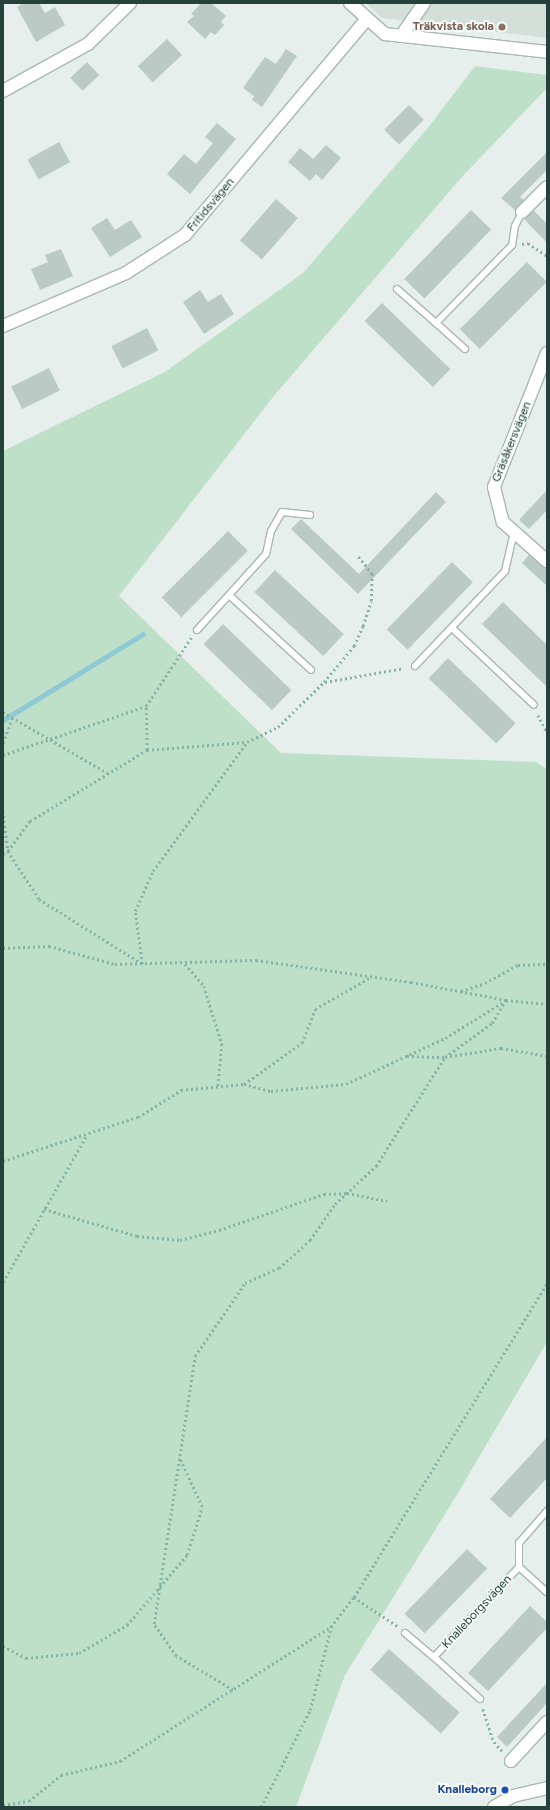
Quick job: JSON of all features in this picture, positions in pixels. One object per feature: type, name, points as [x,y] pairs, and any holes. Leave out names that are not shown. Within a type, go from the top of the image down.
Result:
[{"type":"street","points":[[3,91],[88,44],[130,3]]},
{"type":"street","points":[[350,3],[385,34],[547,52]]},
{"type":"street","points":[[401,36],[424,3]]},
{"type":"street","name":"Fritidsvägen","points":[[3,326],[126,273],[186,235],[367,19]]},
{"type":"street","points":[[522,212],[547,187]]},
{"type":"street","name":"Gräsåkersvägen","points":[[547,354],[494,487],[503,522],[547,561]]},
{"type":"street","points":[[511,1761],[547,1722]]},
{"type":"street","points":[[494,1807],[513,1796],[547,1788]]},
{"type":"lane","points":[[436,323],[512,244],[515,226],[522,212]]},
{"type":"lane","points":[[397,289],[465,349]]},
{"type":"lane","points":[[197,630],[266,554],[271,531],[282,512],[310,515]]},
{"type":"lane","points":[[415,666],[505,571],[514,532]]},
{"type":"lane","points":[[229,595],[311,670]]},
{"type":"lane","points":[[452,628],[534,705]]},
{"type":"lane","name":"Knalleborgsvägen","points":[[434,1657],[519,1567],[519,1543],[547,1512]]},
{"type":"lane","name":"Knalleborgsvägen","points":[[519,1567],[547,1592]]},
{"type":"lane","name":"Knalleborgsvägen","points":[[404,1633],[434,1657],[480,1699]]},
{"type":"path","points":[[512,244],[528,243],[547,256]]},
{"type":"path","points":[[3,854],[8,851],[30,821],[147,750],[247,742],[278,727],[324,682],[354,646],[371,601],[372,574],[358,557]]},
{"type":"path","points":[[147,750],[146,706],[197,630]]},
{"type":"path","points":[[324,682],[415,666]]},
{"type":"path","points":[[534,705],[540,722],[547,732]]},
{"type":"path","points":[[3,755],[146,706]]},
{"type":"path","points":[[4,713],[46,739],[109,774]]},
{"type":"path","points":[[3,743],[12,718]]},
{"type":"path","points":[[142,964],[135,911],[153,871],[247,742]]},
{"type":"path","points":[[3,811],[8,851],[38,899],[142,964]]},
{"type":"path","points":[[3,948],[49,946],[115,964],[185,964],[256,960],[372,977],[506,1000],[547,1004]]},
{"type":"path","points":[[185,964],[204,986],[222,1044],[218,1087]]},
{"type":"path","points":[[460,992],[485,983],[518,965],[547,964]]},
{"type":"path","points":[[244,1084],[302,1043],[315,1008],[372,977]]},
{"type":"path","points":[[3,1161],[88,1135],[138,1117],[181,1090],[244,1084],[271,1091],[346,1084],[444,1038],[506,1000]]},
{"type":"path","points":[[233,1690],[176,1656],[154,1624],[195,1356],[245,1283],[279,1268],[310,1240],[335,1204],[376,1166],[445,1057],[492,1023],[506,1000]]},
{"type":"path","points":[[405,1056],[445,1057],[501,1048],[547,1056]]},
{"type":"path","points":[[3,1282],[88,1135]]},
{"type":"path","points":[[44,1209],[137,1236],[180,1240],[219,1230],[324,1194],[347,1193],[387,1201]]},
{"type":"path","points":[[3,1805],[29,1801],[61,1774],[120,1761],[331,1627],[354,1597],[547,1283]]},
{"type":"path","points":[[3,1646],[26,1658],[79,1652],[127,1625],[187,1555],[202,1506],[179,1457]]},
{"type":"path","points":[[354,1597],[404,1633]]},
{"type":"path","points":[[261,1807],[310,1710],[331,1627]]},
{"type":"path","points":[[480,1699],[494,1742],[511,1761]]},
{"type":"shaded area","name":"Träkvista skola","points":[[366,3],[547,3],[547,38],[382,18]]},
{"type":"green space","points":[[475,66],[547,75],[547,88],[460,179],[273,397],[119,596],[281,753],[536,762],[547,769],[547,1342],[455,1498],[345,1675],[296,1807],[3,1807],[3,451],[165,372],[303,273],[427,129]]},
{"type":"building","points":[[24,3],[39,3],[45,13],[55,7],[65,25],[36,42],[17,7]]},
{"type":"building","points":[[201,3],[211,3],[226,16],[221,22],[224,25],[215,35],[211,32],[205,39],[187,22],[194,16],[191,14]]},
{"type":"building","points":[[167,39],[182,55],[153,82],[138,66]]},
{"type":"building","points":[[286,49],[297,56],[262,107],[252,100],[254,96],[243,88],[265,57],[276,64]]},
{"type":"building","points":[[87,62],[99,75],[82,91],[70,78]]},
{"type":"building","points":[[409,105],[424,120],[399,145],[384,130]]},
{"type":"building","points":[[217,123],[236,139],[190,194],[167,174],[184,154],[196,164],[213,143],[205,137]]},
{"type":"building","points":[[59,142],[70,162],[39,180],[28,159]]},
{"type":"building","points":[[326,145],[341,158],[322,180],[316,174],[310,181],[288,162],[300,148],[313,159]]},
{"type":"building","points":[[547,152],[547,170],[520,197],[524,200],[515,210],[501,198]]},
{"type":"building","points":[[276,199],[298,218],[262,260],[240,241]]},
{"type":"building","points":[[471,210],[491,229],[424,299],[404,279]]},
{"type":"building","points":[[534,211],[547,224],[547,243],[524,219]]},
{"type":"building","points":[[107,218],[115,230],[131,220],[142,237],[110,257],[91,228]]},
{"type":"building","points":[[61,249],[73,276],[40,290],[31,269],[48,262],[45,255]]},
{"type":"building","points":[[527,262],[547,282],[480,349],[460,329]]},
{"type":"building","points":[[200,290],[208,302],[221,294],[234,314],[204,334],[183,302]]},
{"type":"building","points":[[382,303],[450,369],[433,387],[365,321]]},
{"type":"building","points":[[147,328],[158,350],[123,368],[111,346]]},
{"type":"building","points":[[49,368],[60,390],[22,409],[11,386]]},
{"type":"building","points":[[547,490],[547,510],[529,529],[519,520]]},
{"type":"building","points":[[436,492],[446,502],[358,594],[291,529],[301,519],[359,574]]},
{"type":"building","points":[[228,531],[248,551],[181,617],[162,597]]},
{"type":"building","points":[[529,555],[547,568],[547,586],[522,563]]},
{"type":"building","points":[[452,562],[473,582],[408,650],[387,630]]},
{"type":"building","points":[[275,570],[344,634],[323,656],[255,592]]},
{"type":"building","points":[[503,602],[547,645],[547,687],[482,624]]},
{"type":"building","points":[[223,624],[291,690],[272,710],[204,644]]},
{"type":"building","points":[[448,658],[516,723],[496,743],[429,678]]},
{"type":"building","points":[[547,1437],[547,1478],[510,1518],[490,1499]]},
{"type":"building","points":[[467,1549],[487,1568],[425,1633],[404,1614]]},
{"type":"building","points":[[530,1606],[547,1622],[547,1628],[488,1691],[468,1673]]},
{"type":"building","points":[[389,1649],[460,1713],[441,1733],[370,1670]]},
{"type":"building","points":[[547,1683],[547,1703],[507,1747],[497,1737]]},
{"type":"waterway","points":[[3,720],[143,634]]},
{"type":"place","name":"Träkvista skola","points":[[502,27]]},
{"type":"place","name":"Knalleborg","points":[[505,1790]]}]
